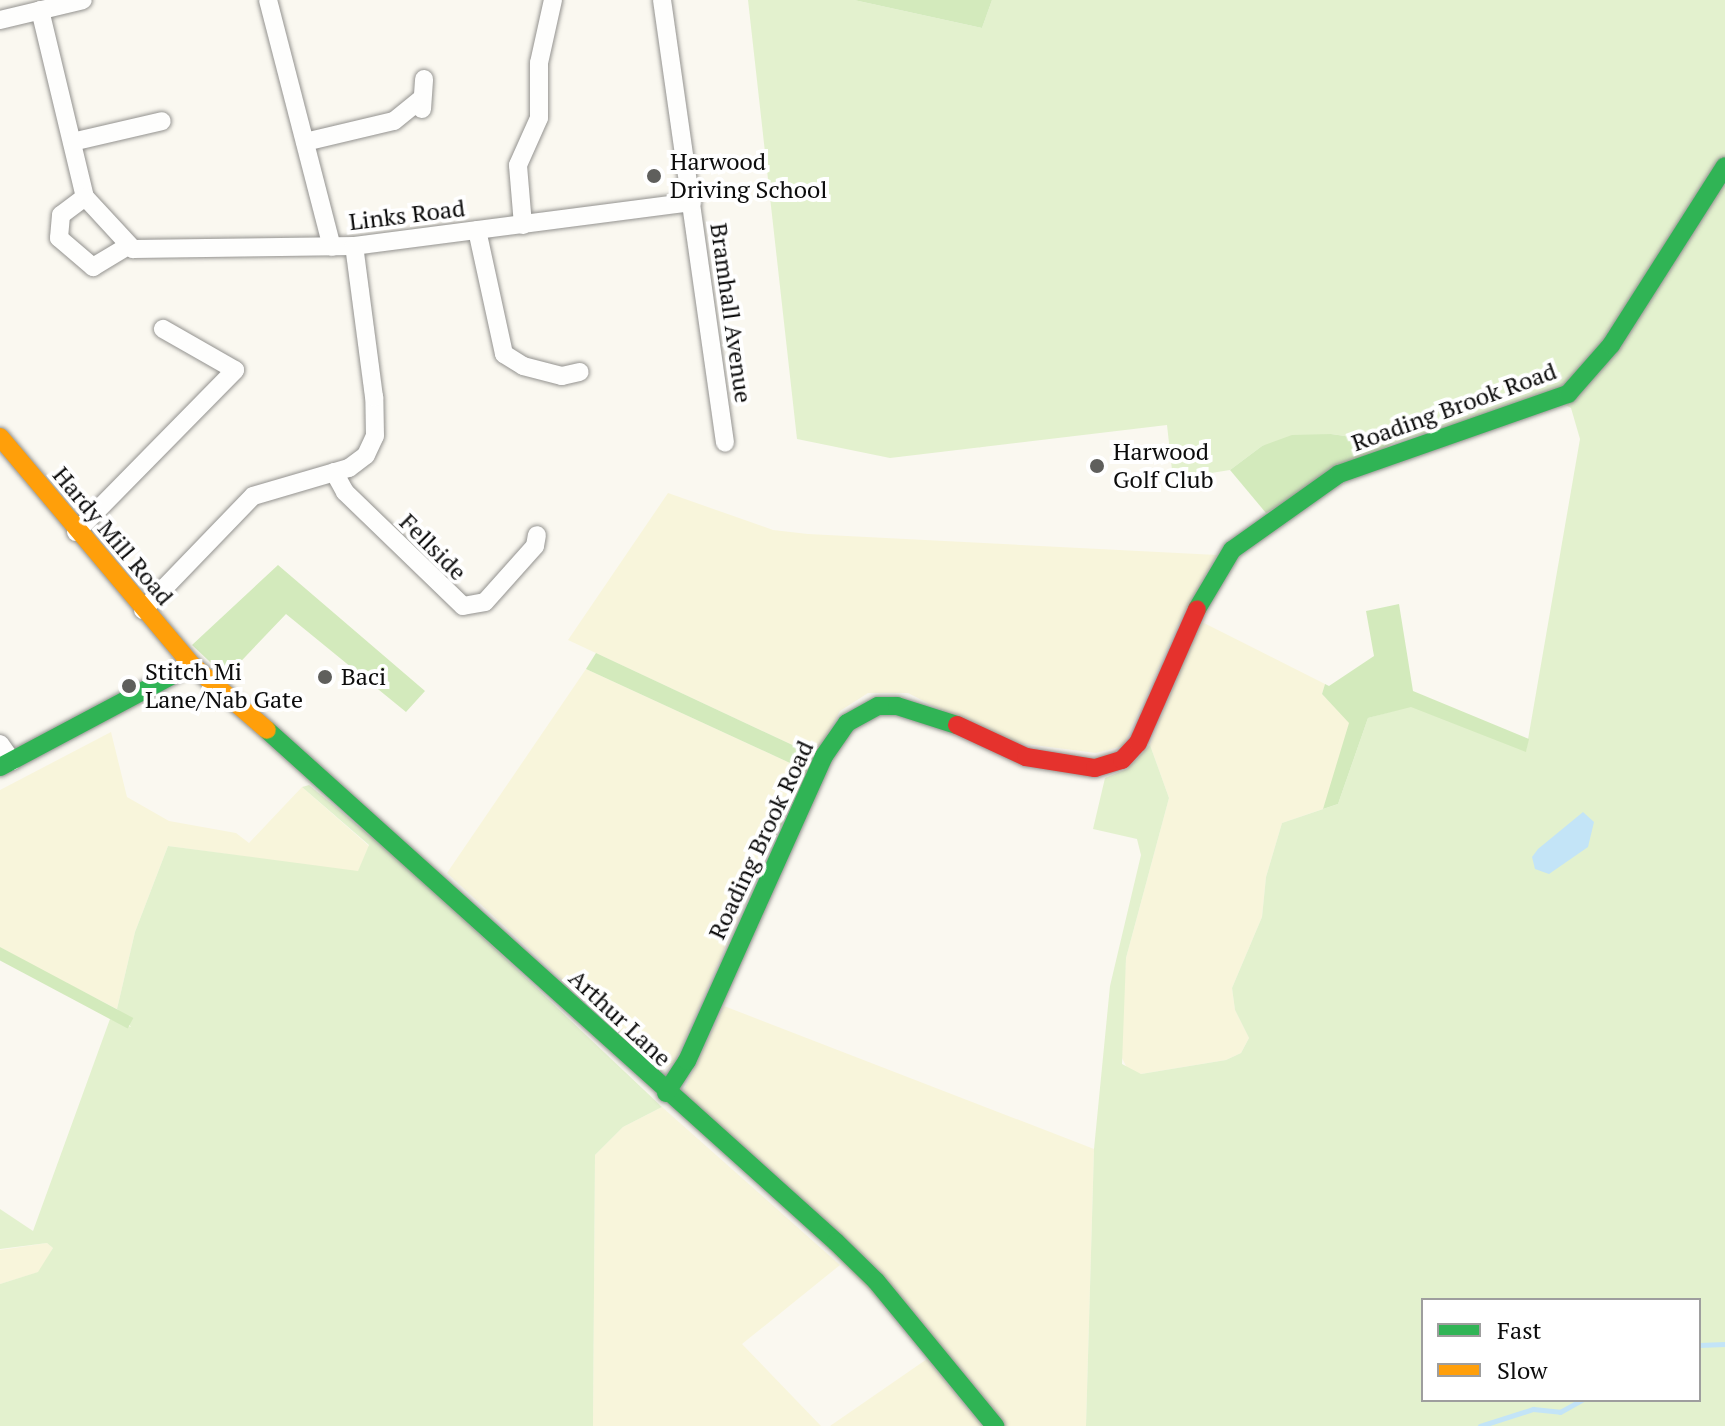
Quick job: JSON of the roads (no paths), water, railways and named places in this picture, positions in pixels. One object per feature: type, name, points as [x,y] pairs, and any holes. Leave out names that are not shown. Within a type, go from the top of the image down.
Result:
[{"type":"street","points":[[0,20],[83,0]]},
{"type":"street","points":[[268,0],[332,247]]},
{"type":"street","points":[[523,225],[518,165],[539,118],[539,63],[553,0]]},
{"type":"street","name":"Bramhall Avenue","points":[[662,0],[726,443]]},
{"type":"street","points":[[40,10],[85,197],[128,246],[93,267],[59,238],[61,215],[85,197]]},
{"type":"street","points":[[305,142],[394,121],[422,96]]},
{"type":"street","points":[[72,142],[158,126]]},
{"type":"street","name":"Roading Brook Road","points":[[666,1093],[687,1061],[824,756],[847,723],[878,706],[897,706],[935,715],[1026,757],[1095,768],[1122,760],[1138,743],[1187,626],[1232,550],[1339,474],[1568,394],[1611,345],[1725,166]]},
{"type":"street","name":"Links Road","points":[[128,246],[354,246],[692,202]]},
{"type":"street","points":[[477,230],[504,354],[523,366],[549,373],[583,371]]},
{"type":"street","points":[[143,610],[253,496],[358,463],[375,436],[372,367],[354,246]]},
{"type":"street","points":[[76,532],[235,370],[163,329]]},
{"type":"street","name":"Hardy Mill Road","points":[[0,437],[76,532],[192,665]]},
{"type":"street","name":"Fellside","points":[[334,472],[345,492],[463,606],[485,602],[535,546],[537,535]]},
{"type":"street","points":[[0,744],[6,764],[192,665]]},
{"type":"street","name":"Arthur Lane","points":[[192,665],[358,808],[666,1093],[876,1281],[995,1426]]},
{"type":"water","points":[[1583,812],[1594,822],[1588,847],[1549,874],[1535,869],[1532,857],[1538,849]]},
{"type":"waterway","points":[[1701,1345],[1725,1344]]},
{"type":"waterway","points":[[1480,1426],[1533,1409],[1560,1412],[1578,1402]]},
{"type":"place","name":"Harwood Driving School","points":[[654,176]]},
{"type":"place","name":"Harwood Golf Club","points":[[1097,466]]},
{"type":"place","name":"Baci","points":[[325,677]]},
{"type":"place","name":"Stitch Mi Lane/Nab Gate","points":[[129,686]]}]
